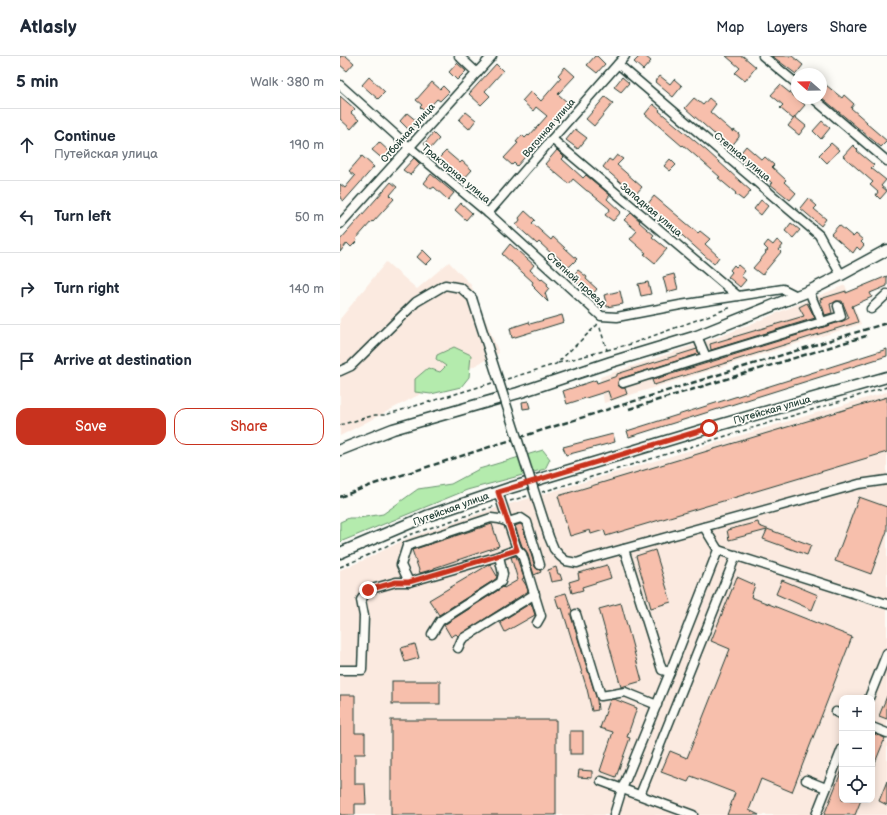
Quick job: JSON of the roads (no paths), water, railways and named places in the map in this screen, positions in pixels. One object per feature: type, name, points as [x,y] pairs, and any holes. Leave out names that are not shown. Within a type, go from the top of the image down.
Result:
[{"type":"main road","points":[[340,450],[393,429],[518,393],[611,362],[697,336],[809,291],[886,253]]},
{"type":"main road","name":"Путейская улица","points":[[340,553],[427,516],[498,492],[716,426],[887,377]]},
{"type":"street","points":[[459,56],[477,72]]},
{"type":"street","name":"Отбойная улица","points":[[340,224],[343,214],[409,147],[492,56]]},
{"type":"street","name":"Вагонная улица","points":[[488,213],[625,56]]},
{"type":"street","points":[[764,56],[791,79]]},
{"type":"street","name":"Степная улица","points":[[618,64],[819,235],[841,275]]},
{"type":"street","name":"Тракторная улица","points":[[340,85],[409,147],[488,213]]},
{"type":"street","points":[[820,104],[887,161]]},
{"type":"street","name":"Западная улица","points":[[552,139],[738,296]]},
{"type":"street","name":"Степной проезд","points":[[488,213],[601,316],[617,317],[680,305],[783,289],[797,296]]},
{"type":"street","points":[[340,371],[351,366],[416,302],[445,285],[461,288],[472,298],[549,537],[554,549],[566,561],[577,563],[859,484],[887,480]]},
{"type":"street","points":[[809,291],[822,322]]},
{"type":"street","points":[[871,309],[887,294]]},
{"type":"street","points":[[624,383],[841,316],[838,306]]},
{"type":"street","points":[[697,336],[706,358]]},
{"type":"street","points":[[498,492],[517,550],[522,554],[535,594],[541,616],[537,623]]},
{"type":"street","points":[[409,582],[401,565],[407,546],[491,518],[508,522],[521,518],[527,522],[540,565]]},
{"type":"street","points":[[704,527],[718,550],[887,604]]},
{"type":"street","points":[[624,549],[662,670],[670,672]]},
{"type":"street","points":[[340,670],[362,670],[364,616],[361,600],[368,590],[396,582],[409,582],[517,550]]},
{"type":"street","points":[[614,815],[622,789],[718,550]]},
{"type":"street","points":[[432,634],[440,621],[501,582],[503,574],[499,556]]},
{"type":"street","points":[[640,795],[736,556]]},
{"type":"street","points":[[458,648],[462,639],[535,594]]},
{"type":"street","points":[[576,614],[601,696],[625,692],[657,705]]},
{"type":"street","points":[[869,695],[887,653]]},
{"type":"street","points":[[875,728],[887,733]]},
{"type":"street","points":[[816,815],[839,756]]},
{"type":"street","points":[[806,780],[826,788]]},
{"type":"street","points":[[601,781],[640,795],[678,812],[693,815]]},
{"type":"railway","points":[[340,497],[374,484],[502,443],[887,323]]},
{"type":"railway","points":[[629,409],[866,336]]}]
